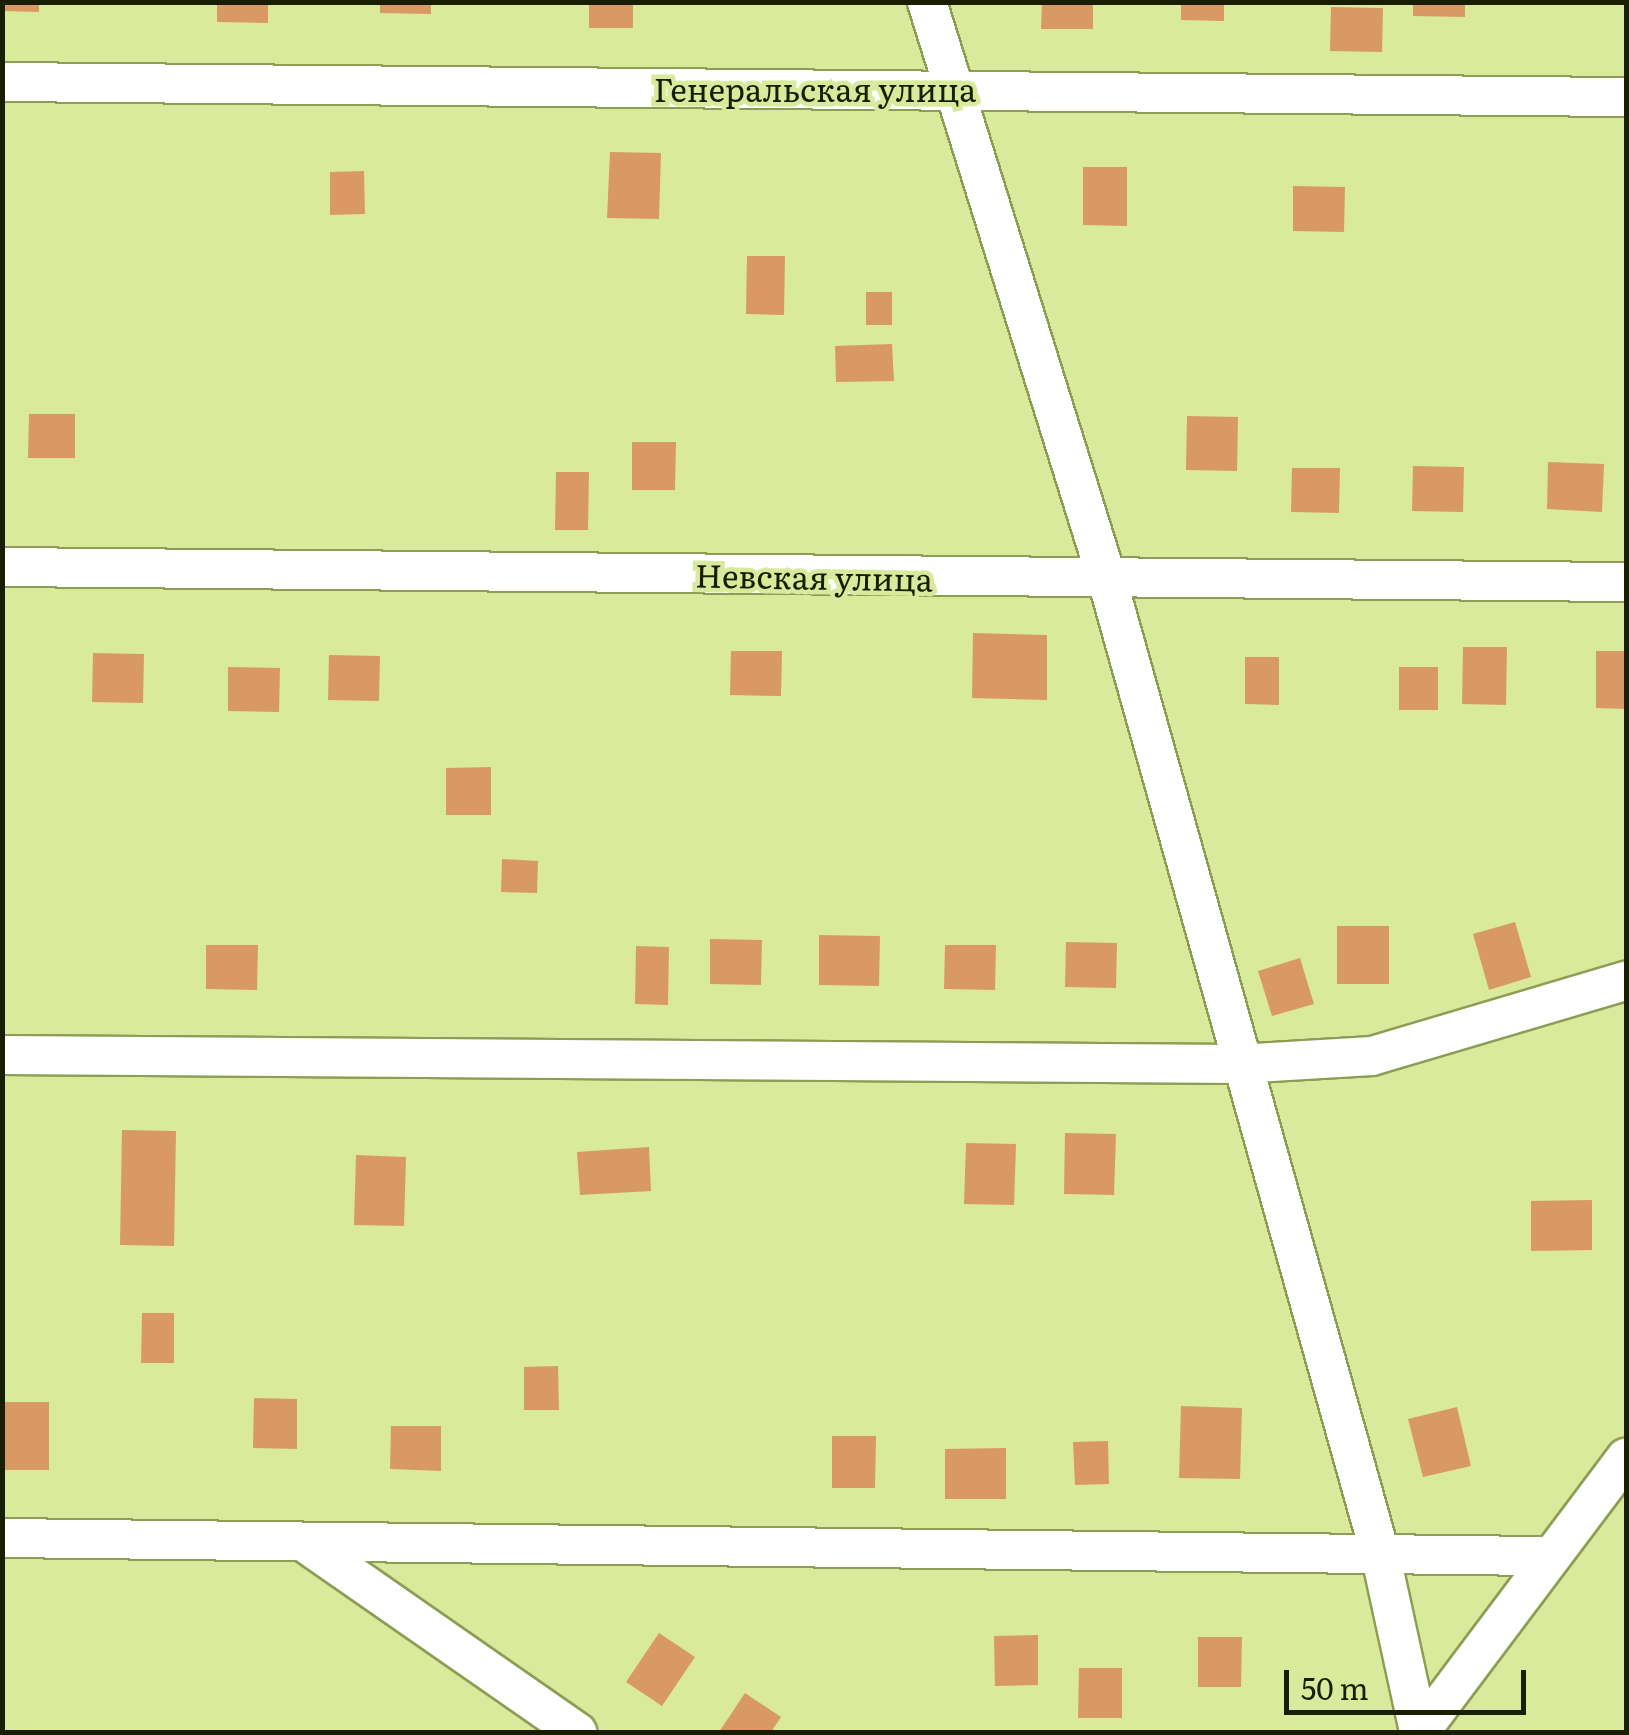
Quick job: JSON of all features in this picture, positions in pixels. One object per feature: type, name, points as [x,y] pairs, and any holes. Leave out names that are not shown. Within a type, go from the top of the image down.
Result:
[{"type":"street","points":[[927,2],[1107,579],[1238,1064],[1381,1557],[1420,1732]]},
{"type":"street","name":"Генеральская улица","points":[[2,82],[1626,97]]},
{"type":"street","name":"Невская улица","points":[[2,567],[1626,582]]},
{"type":"street","points":[[2,1055],[1238,1064],[1372,1056],[1626,981]]},
{"type":"street","points":[[1420,1732],[1626,1458]]},
{"type":"street","points":[[2,1538],[308,1545],[1551,1556]]},
{"type":"street","points":[[308,1545],[577,1732]]},
{"type":"building","points":[[2,2],[39,2],[39,12],[2,11]]},
{"type":"building","points":[[217,2],[268,2],[268,23],[217,22]]},
{"type":"building","points":[[380,2],[431,2],[431,14],[380,13]]},
{"type":"building","points":[[589,2],[633,2],[633,28],[589,28]]},
{"type":"building","points":[[1042,2],[1093,2],[1093,29],[1041,29]]},
{"type":"building","points":[[1181,2],[1224,2],[1224,21],[1181,20]]},
{"type":"building","points":[[1413,2],[1465,2],[1465,17],[1413,16]]},
{"type":"building","points":[[1331,7],[1383,8],[1382,52],[1330,51]]},
{"type":"building","points":[[610,152],[661,153],[659,219],[607,218]]},
{"type":"building","points":[[1083,167],[1127,167],[1127,226],[1083,225]]},
{"type":"building","points":[[364,171],[365,214],[330,215],[330,172]]},
{"type":"building","points":[[1293,186],[1345,187],[1344,232],[1293,231]]},
{"type":"building","points":[[747,256],[785,256],[784,315],[746,314]]},
{"type":"building","points":[[866,292],[892,292],[892,325],[866,325]]},
{"type":"building","points":[[892,344],[894,381],[836,382],[835,346]]},
{"type":"building","points":[[29,414],[75,414],[75,458],[28,458]]},
{"type":"building","points":[[1187,416],[1238,417],[1237,471],[1186,470]]},
{"type":"building","points":[[632,442],[676,442],[675,490],[632,490]]},
{"type":"building","points":[[1548,462],[1604,464],[1602,512],[1547,509]]},
{"type":"building","points":[[1413,466],[1464,467],[1463,512],[1412,511]]},
{"type":"building","points":[[1292,468],[1340,468],[1339,513],[1291,512]]},
{"type":"building","points":[[556,472],[589,472],[588,530],[555,530]]},
{"type":"building","points":[[973,633],[1047,635],[1047,700],[972,698]]},
{"type":"building","points":[[1463,647],[1507,647],[1506,705],[1462,704]]},
{"type":"building","points":[[731,651],[782,651],[781,696],[730,695]]},
{"type":"building","points":[[1596,651],[1626,651],[1626,709],[1596,708]]},
{"type":"building","points":[[93,653],[144,654],[143,703],[92,702]]},
{"type":"building","points":[[329,655],[380,656],[379,701],[328,700]]},
{"type":"building","points":[[1245,657],[1279,657],[1279,705],[1245,704]]},
{"type":"building","points":[[228,667],[280,668],[279,712],[228,711]]},
{"type":"building","points":[[1399,667],[1438,667],[1438,710],[1399,710]]},
{"type":"building","points":[[491,767],[491,815],[446,815],[446,768]]},
{"type":"building","points":[[502,859],[538,861],[537,893],[501,892]]},
{"type":"building","points":[[1515,922],[1531,977],[1489,990],[1473,934]]},
{"type":"building","points":[[1337,926],[1389,926],[1389,984],[1337,984]]},
{"type":"building","points":[[819,935],[880,936],[879,986],[819,985]]},
{"type":"building","points":[[710,939],[762,940],[761,985],[710,984]]},
{"type":"building","points":[[1066,942],[1117,943],[1116,988],[1065,987]]},
{"type":"building","points":[[206,945],[258,945],[257,990],[206,989]]},
{"type":"building","points":[[945,945],[996,945],[995,990],[944,989]]},
{"type":"building","points":[[636,946],[669,947],[668,1005],[635,1004]]},
{"type":"building","points":[[1300,958],[1314,1004],[1272,1016],[1258,971]]},
{"type":"building","points":[[122,1130],[176,1131],[174,1246],[120,1245]]},
{"type":"building","points":[[1065,1133],[1116,1134],[1114,1195],[1064,1194]]},
{"type":"building","points":[[966,1143],[1016,1144],[1014,1205],[964,1204]]},
{"type":"building","points":[[649,1147],[651,1191],[580,1195],[577,1152]]},
{"type":"building","points":[[356,1155],[406,1157],[404,1226],[354,1225]]},
{"type":"building","points":[[1592,1200],[1592,1250],[1531,1251],[1531,1201]]},
{"type":"building","points":[[142,1313],[174,1313],[174,1363],[141,1363]]},
{"type":"building","points":[[558,1366],[559,1410],[524,1410],[524,1367]]},
{"type":"building","points":[[254,1398],[297,1399],[297,1449],[253,1448]]},
{"type":"building","points":[[2,1402],[49,1402],[49,1470],[2,1470]]},
{"type":"building","points":[[1181,1406],[1242,1408],[1240,1479],[1179,1478]]},
{"type":"building","points":[[1457,1407],[1471,1466],[1423,1477],[1408,1419]]},
{"type":"building","points":[[391,1426],[441,1426],[441,1471],[390,1469]]},
{"type":"building","points":[[832,1436],[876,1436],[875,1488],[832,1488]]},
{"type":"building","points":[[1108,1441],[1109,1484],[1075,1485],[1073,1442]]},
{"type":"building","points":[[1006,1448],[1006,1499],[945,1499],[945,1449]]},
{"type":"building","points":[[659,1633],[695,1657],[662,1706],[626,1682]]},
{"type":"building","points":[[1038,1635],[1038,1685],[995,1686],[994,1636]]},
{"type":"building","points":[[1198,1637],[1242,1637],[1241,1687],[1198,1687]]},
{"type":"building","points":[[1079,1668],[1122,1668],[1122,1718],[1078,1718]]},
{"type":"building","points":[[745,1693],[781,1717],[771,1732],[719,1732]]}]
